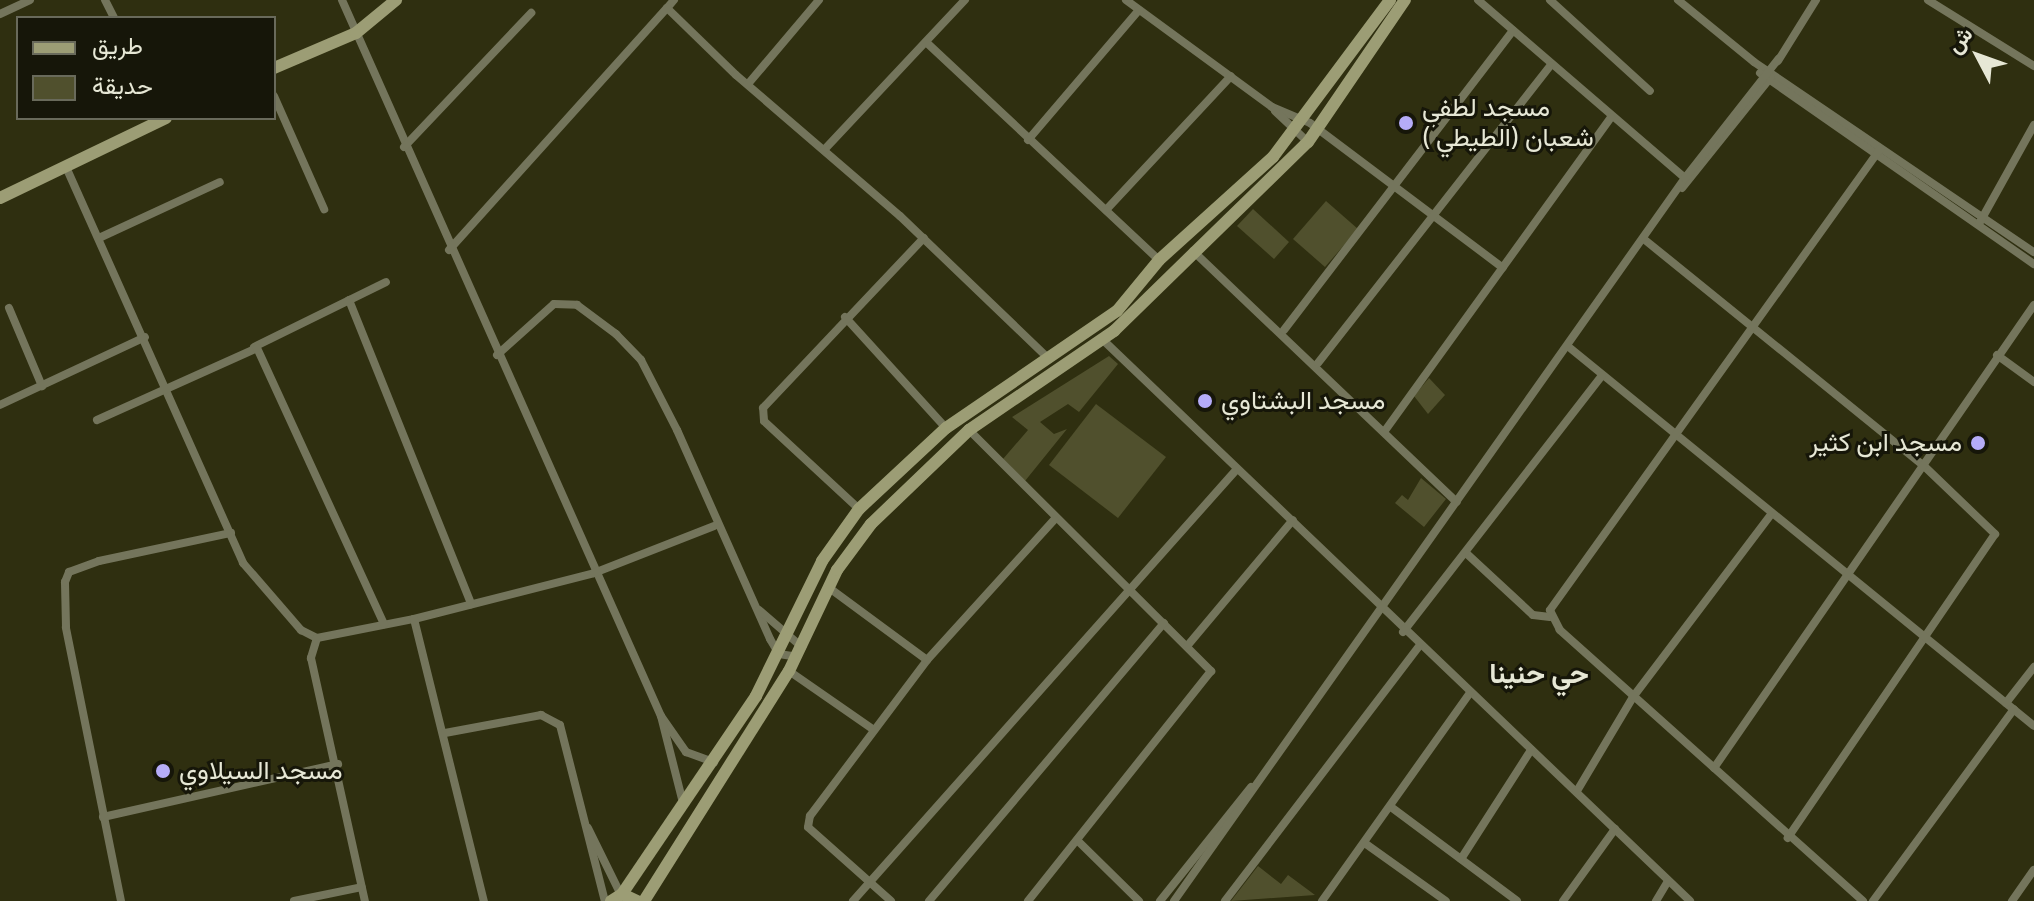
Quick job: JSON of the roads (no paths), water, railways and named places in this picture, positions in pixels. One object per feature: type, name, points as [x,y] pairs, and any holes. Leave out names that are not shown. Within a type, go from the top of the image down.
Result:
[{"type":"street","points":[[0,14],[30,0]]},
{"type":"street","points":[[342,0],[449,250],[661,716],[686,752],[714,762]]},
{"type":"street","points":[[276,67],[356,33],[396,0]]},
{"type":"street","points":[[449,250],[674,0]]},
{"type":"street","points":[[748,84],[819,0]]},
{"type":"street","points":[[824,150],[965,0]]},
{"type":"street","points":[[1126,0],[1272,107],[1302,119],[1318,130],[1503,268]]},
{"type":"street","points":[[615,898],[714,762],[786,628],[859,509],[946,428],[1107,320],[1159,260],[1256,175],[1302,119],[1390,0]]},
{"type":"street","points":[[644,901],[789,671],[828,587],[871,524],[969,430],[1103,340],[1308,142],[1405,0]]},
{"type":"street","points":[[1478,0],[1685,178]]},
{"type":"street","points":[[1550,0],[1650,91]]},
{"type":"street","points":[[1678,0],[1767,74],[1980,222],[2034,264]]},
{"type":"street","points":[[1174,901],[1378,608],[1570,348],[1681,188],[1779,58],[1816,0]]},
{"type":"street","points":[[1928,0],[2034,66]]},
{"type":"street","points":[[667,8],[748,84],[924,238],[1049,359]]},
{"type":"street","points":[[1028,140],[1139,10]]},
{"type":"street","points":[[404,147],[531,13]]},
{"type":"street","points":[[1284,330],[1513,31]]},
{"type":"street","points":[[926,42],[1171,271]]},
{"type":"street","points":[[1318,363],[1551,65]]},
{"type":"street","points":[[1681,188],[1685,178],[1767,74]]},
{"type":"street","points":[[1106,210],[1231,76]]},
{"type":"street","points":[[276,101],[324,209]]},
{"type":"street","points":[[1272,107],[1291,132],[1308,142]]},
{"type":"street","points":[[1384,432],[1611,117]]},
{"type":"street","points":[[0,198],[161,120]]},
{"type":"street","points":[[1980,222],[2034,125]]},
{"type":"street","points":[[1550,617],[1877,153]]},
{"type":"street","points":[[66,167],[231,533],[261,587],[317,638]]},
{"type":"street","points":[[99,238],[220,182]]},
{"type":"street","points":[[1980,222],[2034,252]]},
{"type":"street","points":[[859,509],[762,412],[845,317],[924,238]]},
{"type":"street","points":[[1645,240],[1923,465],[1995,534],[1788,838]]},
{"type":"street","points":[[1193,250],[1284,330],[1457,502]]},
{"type":"street","points":[[97,420],[168,390],[386,282]]},
{"type":"street","points":[[349,300],[471,604]]},
{"type":"street","points":[[497,355],[554,304],[577,305],[641,360],[714,526],[776,649]]},
{"type":"street","points":[[1714,768],[2034,305]]},
{"type":"street","points":[[9,308],[42,386]]},
{"type":"street","points":[[845,317],[946,428]]},
{"type":"street","points":[[0,405],[145,337]]},
{"type":"street","points":[[1103,340],[1293,520],[1403,632],[1577,791],[1690,901]]},
{"type":"street","points":[[254,347],[384,624]]},
{"type":"street","points":[[1570,348],[1770,516],[2034,726]]},
{"type":"street","points":[[1997,355],[2034,382]]},
{"type":"street","points":[[1403,632],[1602,375]]},
{"type":"street","points":[[969,430],[1127,592],[1210,665],[1207,683],[1028,901]]},
{"type":"street","points":[[853,901],[1237,469]]},
{"type":"street","points":[[1577,791],[1633,697],[1770,516]]},
{"type":"street","points":[[891,901],[808,827],[871,728],[927,660],[1054,520]]},
{"type":"street","points":[[1188,645],[1293,520]]},
{"type":"street","points":[[317,638],[414,619],[594,573],[714,526]]},
{"type":"street","points":[[121,901],[66,627],[69,572],[231,533]]},
{"type":"street","points":[[1466,553],[1533,615],[1550,617],[1788,838],[1863,901]]},
{"type":"street","points":[[828,587],[927,660]]},
{"type":"street","points":[[756,607],[786,628],[799,652]]},
{"type":"street","points":[[414,619],[445,733],[484,901]]},
{"type":"street","points":[[929,901],[1164,623]]},
{"type":"street","points":[[317,638],[311,658],[338,764],[365,901]]},
{"type":"street","points":[[1225,901],[1419,646]]},
{"type":"street","points":[[776,649],[799,652]]},
{"type":"street","points":[[1873,901],[2034,667]]},
{"type":"street","points":[[789,671],[871,728]]},
{"type":"street","points":[[1322,901],[1366,844],[1469,694]]},
{"type":"street","points":[[445,733],[534,716],[554,720],[587,827],[615,898]]},
{"type":"street","points":[[661,716],[682,809]]},
{"type":"street","points":[[1461,859],[1531,750]]},
{"type":"street","points":[[103,817],[338,764]]},
{"type":"street","points":[[1160,901],[1255,784]]},
{"type":"street","points":[[1391,807],[1517,901]]},
{"type":"street","points":[[587,827],[615,898]]},
{"type":"street","points":[[1563,901],[1615,829]]},
{"type":"street","points":[[1077,840],[1139,901]]},
{"type":"street","points":[[1366,844],[1446,901]]},
{"type":"street","points":[[2012,901],[2034,870]]},
{"type":"street","points":[[1656,901],[1668,881]]},
{"type":"street","points":[[294,901],[362,887]]},
{"type":"street","points":[[615,898],[637,901]]},
{"type":"place","name":"مسجد لطفي شعبان (الطيطي )","points":[[1406,123]]},
{"type":"place","name":"مسجد البشتاوي","points":[[1205,401]]},
{"type":"place","name":"مسجد ابن كثير","points":[[1978,443]]},
{"type":"place","name":"مسجد السيلاوي","points":[[163,771]]},
{"type":"district","name":"حي حنينا","points":[[1539,673]]}]
